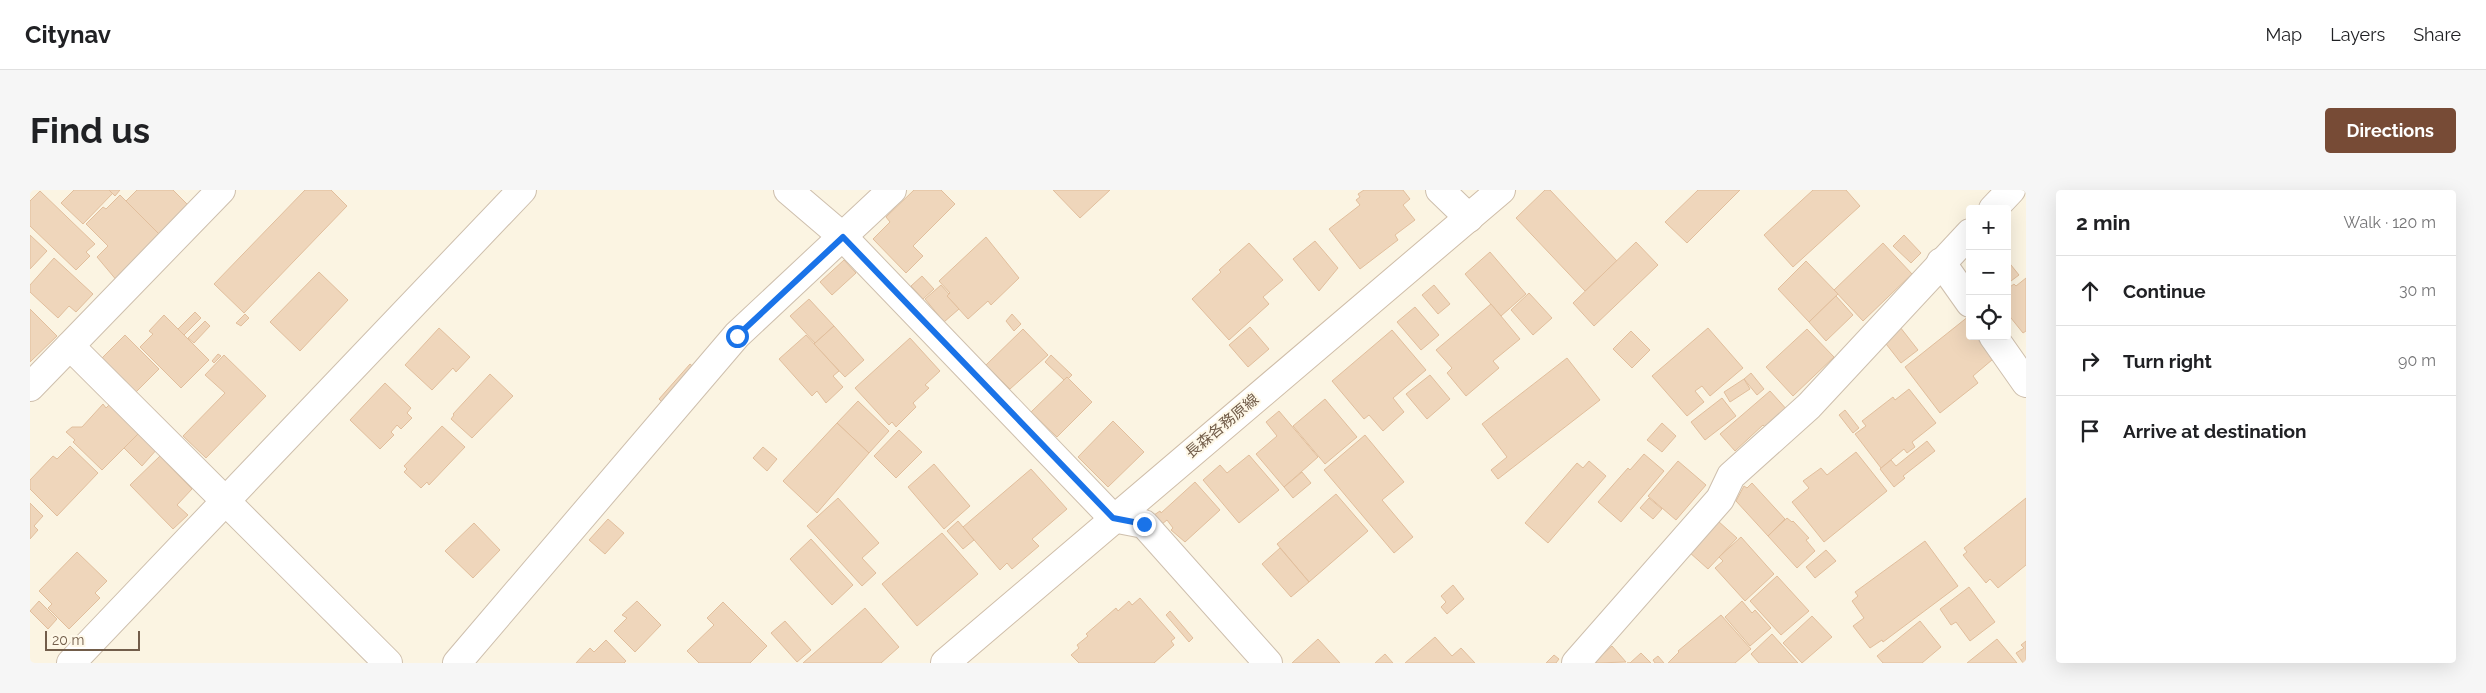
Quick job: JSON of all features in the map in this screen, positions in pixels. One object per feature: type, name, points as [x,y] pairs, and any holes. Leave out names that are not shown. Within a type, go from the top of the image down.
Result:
[{"type":"street","points":[[30,387],[221,190]]},
{"type":"street","points":[[71,663],[522,190]]},
{"type":"street","points":[[788,190],[843,237],[1113,518],[1144,524],[1268,663]]},
{"type":"street","points":[[457,663],[737,336],[892,190]]},
{"type":"street","points":[[1440,190],[1468,218]]},
{"type":"street","name":"長森各務原線","points":[[945,663],[1113,518],[1501,190]]},
{"type":"street","points":[[1997,205],[2011,190]]},
{"type":"street","points":[[1576,663],[1720,499],[1731,476],[1809,406],[1966,237]]},
{"type":"street","points":[[1941,262],[1966,298]]},
{"type":"street","points":[[1996,340],[2026,383]]},
{"type":"street","points":[[70,346],[227,500],[388,663]]},
{"type":"building","points":[[74,190],[109,190],[113,193],[83,224],[61,203]]},
{"type":"building","points":[[109,190],[120,190],[115,196]]},
{"type":"building","points":[[137,190],[173,190],[192,209],[163,238],[126,201]]},
{"type":"building","points":[[305,190],[331,190],[347,206],[244,313],[214,284]]},
{"type":"building","points":[[914,190],[941,190],[955,204],[913,246],[923,256],[906,273],[873,239],[890,222],[886,217]]},
{"type":"building","points":[[1053,190],[1110,190],[1080,218]]},
{"type":"building","points":[[1364,190],[1403,190],[1410,199],[1403,205],[1415,220],[1395,235],[1398,240],[1360,269],[1329,229],[1360,205],[1356,200],[1360,197],[1358,194]]},
{"type":"building","points":[[1545,190],[1550,190],[1617,261],[1585,291],[1516,218]]},
{"type":"building","points":[[1698,190],[1740,190],[1687,243],[1665,222]]},
{"type":"building","points":[[1813,190],[1846,190],[1860,206],[1793,267],[1764,235]]},
{"type":"building","points":[[40,191],[95,244],[86,252],[90,256],[76,270],[30,226],[30,201]]},
{"type":"building","points":[[120,195],[163,238],[118,282],[97,257],[108,246],[86,224],[103,207],[106,209]]},
{"type":"building","points":[[30,235],[47,251],[30,269]]},
{"type":"building","points":[[1904,235],[1921,253],[1911,263],[1893,246]]},
{"type":"building","points":[[986,237],[1019,278],[991,305],[988,301],[968,319],[947,296],[950,293],[939,281]]},
{"type":"building","points":[[1315,241],[1338,268],[1319,291],[1293,259]]},
{"type":"building","points":[[1636,242],[1658,265],[1594,326],[1573,303]]},
{"type":"building","points":[[1249,243],[1283,280],[1263,297],[1269,304],[1229,340],[1192,299],[1221,272],[1219,270]]},
{"type":"building","points":[[1883,243],[1912,274],[1863,321],[1834,290]]},
{"type":"building","points":[[1490,252],[1526,294],[1501,316],[1465,274]]},
{"type":"building","points":[[54,258],[93,294],[76,312],[69,306],[58,318],[30,292],[30,285]]},
{"type":"building","points":[[844,260],[856,273],[832,295],[820,282]]},
{"type":"building","points":[[1806,261],[1838,294],[1809,322],[1778,289]]},
{"type":"building","points":[[2011,265],[2019,275],[2011,281]]},
{"type":"building","points":[[319,272],[348,300],[300,351],[270,322]]},
{"type":"building","points":[[922,276],[934,289],[923,299],[911,286]]},
{"type":"building","points":[[2026,278],[2026,331],[2023,333],[2011,318],[2011,286],[2014,284],[2016,286]]},
{"type":"building","points":[[941,285],[949,294],[947,296],[959,309],[944,322],[925,299]]},
{"type":"building","points":[[1434,285],[1450,304],[1438,314],[1422,295]]},
{"type":"building","points":[[1529,293],[1552,318],[1533,335],[1511,310]]},
{"type":"building","points":[[1836,296],[1853,315],[1826,341],[1809,322]]},
{"type":"building","points":[[809,299],[834,326],[815,343],[790,316]]},
{"type":"building","points":[[1491,304],[1520,339],[1493,361],[1499,368],[1466,396],[1447,373],[1452,368],[1436,350]]},
{"type":"building","points":[[1415,307],[1439,335],[1421,350],[1397,322]]},
{"type":"building","points":[[30,309],[57,336],[30,362]]},
{"type":"building","points":[[195,312],[201,318],[184,335],[178,329]]},
{"type":"building","points":[[245,314],[249,318],[241,326],[236,323]]},
{"type":"building","points":[[1012,314],[1021,324],[1014,331],[1006,321]]},
{"type":"building","points":[[164,315],[209,360],[181,388],[140,347],[153,334],[149,331]]},
{"type":"building","points":[[1966,318],[1966,340],[1988,340],[1999,354],[1973,376],[1978,383],[1940,413],[1905,367]]},
{"type":"building","points":[[205,321],[210,326],[194,343],[188,338]]},
{"type":"building","points":[[834,326],[864,360],[845,377],[814,344]]},
{"type":"building","points":[[1250,327],[1269,349],[1248,367],[1229,345]]},
{"type":"building","points":[[1900,327],[1918,350],[1901,363],[1883,340]]},
{"type":"building","points":[[439,328],[470,357],[456,372],[453,368],[432,390],[405,365]]},
{"type":"building","points":[[1708,328],[1743,368],[1710,396],[1702,386],[1695,391],[1704,402],[1687,416],[1652,376]]},
{"type":"building","points":[[1023,329],[1048,355],[1010,389],[986,365]]},
{"type":"building","points":[[1807,329],[1834,357],[1793,396],[1766,367]]},
{"type":"building","points":[[1392,330],[1426,370],[1393,398],[1404,412],[1383,431],[1369,415],[1364,419],[1332,381]]},
{"type":"building","points":[[1631,331],[1650,350],[1632,368],[1613,349]]},
{"type":"building","points":[[125,335],[159,369],[135,393],[101,359]]},
{"type":"building","points":[[806,335],[839,371],[833,376],[843,387],[826,403],[817,391],[812,396],[779,359]]},
{"type":"building","points":[[910,338],[940,371],[925,385],[929,388],[913,403],[916,407],[896,427],[892,422],[889,425],[855,388]]},
{"type":"building","points":[[218,354],[221,356],[214,363],[212,361]]},
{"type":"building","points":[[224,355],[266,396],[206,458],[183,436],[225,393],[205,375]]},
{"type":"building","points":[[1051,355],[1072,375],[1068,379],[1067,377],[1064,380],[1045,362]]},
{"type":"building","points":[[1567,358],[1600,400],[1498,479],[1491,470],[1507,457],[1482,424]]},
{"type":"building","points":[[690,364],[697,370],[665,405],[659,399]]},
{"type":"building","points":[[1751,373],[1764,389],[1757,395],[1744,379]]},
{"type":"building","points":[[490,374],[513,396],[472,438],[451,419],[453,414]]},
{"type":"building","points":[[1430,375],[1450,399],[1427,419],[1406,394]]},
{"type":"building","points":[[1067,377],[1092,402],[1057,437],[1031,412]]},
{"type":"building","points":[[1744,379],[1750,389],[1730,402],[1724,392]]},
{"type":"building","points":[[385,383],[411,408],[407,413],[412,418],[401,429],[397,425],[391,432],[394,435],[380,449],[350,420]]},
{"type":"building","points":[[1909,389],[1936,423],[1912,442],[1915,447],[1907,453],[1904,449],[1881,468],[1855,434],[1866,426],[1862,421],[1893,397],[1895,400]]},
{"type":"building","points":[[1770,391],[1789,412],[1768,430],[1763,425],[1735,451],[1720,434]]},
{"type":"building","points":[[1722,398],[1736,416],[1705,440],[1691,422]]},
{"type":"building","points":[[1325,399],[1357,437],[1325,464],[1293,426]]},
{"type":"building","points":[[858,401],[889,431],[869,453],[837,423]]},
{"type":"building","points":[[103,404],[106,408],[110,404],[139,433],[102,470],[73,442],[75,440],[66,432],[72,427],[82,427]]},
{"type":"building","points":[[1845,410],[1859,428],[1853,433],[1839,415]]},
{"type":"building","points":[[1279,411],[1318,457],[1284,487],[1256,454],[1277,436],[1266,422]]},
{"type":"building","points":[[1113,421],[1144,452],[1108,487],[1078,457]]},
{"type":"building","points":[[837,423],[869,453],[817,513],[783,481]]},
{"type":"building","points":[[1662,423],[1676,436],[1662,452],[1647,440]]},
{"type":"building","points":[[442,426],[465,447],[429,485],[427,482],[421,488],[404,472],[407,469],[404,466]]},
{"type":"building","points":[[899,430],[922,452],[896,478],[874,456]]},
{"type":"building","points":[[139,433],[158,448],[142,466],[124,448]]},
{"type":"building","points":[[1365,435],[1404,482],[1382,500],[1413,537],[1394,553],[1324,470]]},
{"type":"building","points":[[1927,441],[1935,451],[1903,476],[1905,478],[1894,487],[1880,469],[1891,460],[1896,466]]},
{"type":"building","points":[[70,446],[98,473],[57,516],[30,489],[30,480],[53,456],[57,459]]},
{"type":"building","points":[[763,447],[777,459],[767,471],[753,458]]},
{"type":"building","points":[[1856,452],[1887,491],[1824,542],[1792,502],[1809,488],[1803,481],[1821,468],[1827,475]]},
{"type":"building","points":[[1644,454],[1664,471],[1621,522],[1598,502],[1628,468],[1630,470]]},
{"type":"building","points":[[1249,455],[1279,490],[1239,523],[1203,480],[1220,465],[1227,473]]},
{"type":"building","points":[[160,456],[192,489],[177,505],[188,515],[173,529],[130,485]]},
{"type":"building","points":[[1589,461],[1606,476],[1548,543],[1525,523],[1577,463],[1583,468]]},
{"type":"building","points":[[1678,461],[1706,485],[1676,520],[1648,496]]},
{"type":"building","points":[[934,464],[970,506],[944,529],[908,487]]},
{"type":"building","points":[[1031,469],[1067,509],[1032,539],[1039,546],[1012,569],[1007,563],[1000,570],[963,527]]},
{"type":"building","points":[[1302,472],[1311,483],[1293,498],[1284,487]]},
{"type":"building","points":[[1195,482],[1220,510],[1185,542],[1171,530],[1173,528],[1167,520],[1162,524],[1154,515],[1160,511],[1161,513]]},
{"type":"building","points":[[1752,483],[1785,519],[1768,536],[1736,501],[1744,486],[1747,488]]},
{"type":"building","points":[[1336,494],[1368,531],[1309,582],[1277,544]]},
{"type":"building","points":[[838,498],[879,543],[862,558],[876,573],[862,586],[807,526]]},
{"type":"building","points":[[1649,498],[1662,509],[1653,519],[1640,508]]},
{"type":"building","points":[[2026,498],[2026,565],[1998,588],[1990,579],[1986,583],[1963,555],[1967,552],[1964,548]]},
{"type":"building","points":[[30,503],[43,516],[34,526],[38,530],[30,539]]},
{"type":"building","points":[[1787,518],[1793,521],[1809,538],[1806,540],[1815,551],[1797,568],[1768,536]]},
{"type":"building","points":[[608,519],[624,533],[605,554],[589,540]]},
{"type":"building","points":[[958,521],[974,540],[963,549],[947,531]]},
{"type":"building","points":[[1718,521],[1737,538],[1708,569],[1689,552]]},
{"type":"building","points":[[474,523],[500,550],[473,578],[445,551]]},
{"type":"building","points":[[942,533],[978,574],[917,626],[882,584]]},
{"type":"building","points":[[1741,537],[1774,574],[1745,601],[1715,568],[1723,561],[1719,557]]},
{"type":"building","points":[[811,539],[853,585],[832,605],[790,559]]},
{"type":"building","points":[[1925,541],[1958,586],[1883,642],[1882,640],[1870,648],[1853,626],[1864,618],[1852,601],[1858,596],[1855,592]]},
{"type":"building","points":[[1280,548],[1309,582],[1291,597],[1262,564]]},
{"type":"building","points":[[1826,550],[1836,561],[1815,578],[1806,567]]},
{"type":"building","points":[[77,552],[107,581],[95,593],[100,598],[69,629],[48,608],[52,604],[39,591]]},
{"type":"building","points":[[1777,576],[1809,611],[1781,635],[1750,601]]},
{"type":"building","points":[[1453,585],[1464,599],[1447,614],[1441,607],[1446,602],[1441,596]]},
{"type":"building","points":[[1969,587],[1995,622],[1970,641],[1956,622],[1951,625],[1940,609]]},
{"type":"building","points":[[1140,598],[1175,638],[1171,641],[1174,645],[1154,663],[1079,663],[1071,655],[1079,648],[1077,645],[1088,636],[1086,634],[1116,608],[1118,611],[1129,601],[1132,605]]},
{"type":"building","points":[[39,601],[57,619],[48,629],[30,611]]},
{"type":"building","points":[[637,601],[661,625],[635,652],[614,631],[627,618],[622,615]]},
{"type":"building","points":[[1742,601],[1752,613],[1755,610],[1771,628],[1750,646],[1725,617]]},
{"type":"building","points":[[723,602],[767,646],[750,663],[699,663],[687,651],[714,625],[707,618]]},
{"type":"building","points":[[865,608],[899,647],[881,663],[803,663]]},
{"type":"building","points":[[1170,611],[1193,638],[1189,642],[1166,615]]},
{"type":"building","points":[[1721,615],[1751,649],[1735,663],[1668,663],[1678,651]]},
{"type":"building","points":[[1812,616],[1832,637],[1802,663],[1783,643]]},
{"type":"building","points":[[785,621],[811,650],[797,662],[771,633]]},
{"type":"building","points":[[1920,621],[1941,647],[1922,663],[1883,663],[1877,656]]},
{"type":"building","points":[[1772,634],[1798,663],[1759,663],[1751,654]]},
{"type":"building","points":[[1435,637],[1452,656],[1461,648],[1475,663],[1405,663]]},
{"type":"building","points":[[1318,639],[1340,663],[1292,663]]},
{"type":"building","points":[[1997,639],[2017,663],[1967,663]]},
{"type":"building","points":[[606,640],[626,661],[624,663],[576,663],[590,648],[594,652]]},
{"type":"building","points":[[2026,641],[2026,663],[2023,663],[2016,653],[2024,648],[2021,645]]},
{"type":"building","points":[[1612,646],[1626,662],[1597,663],[1595,661]]},
{"type":"building","points":[[1641,653],[1651,663],[1630,663]]},
{"type":"building","points":[[1385,654],[1393,663],[1375,663]]},
{"type":"building","points":[[1554,655],[1559,659],[1556,663],[1546,663]]},
{"type":"building","points":[[1658,656],[1664,663],[1655,663],[1653,660]]},
{"type":"route","points":[[737,336],[843,237],[1113,518],[1144,524]]}]
